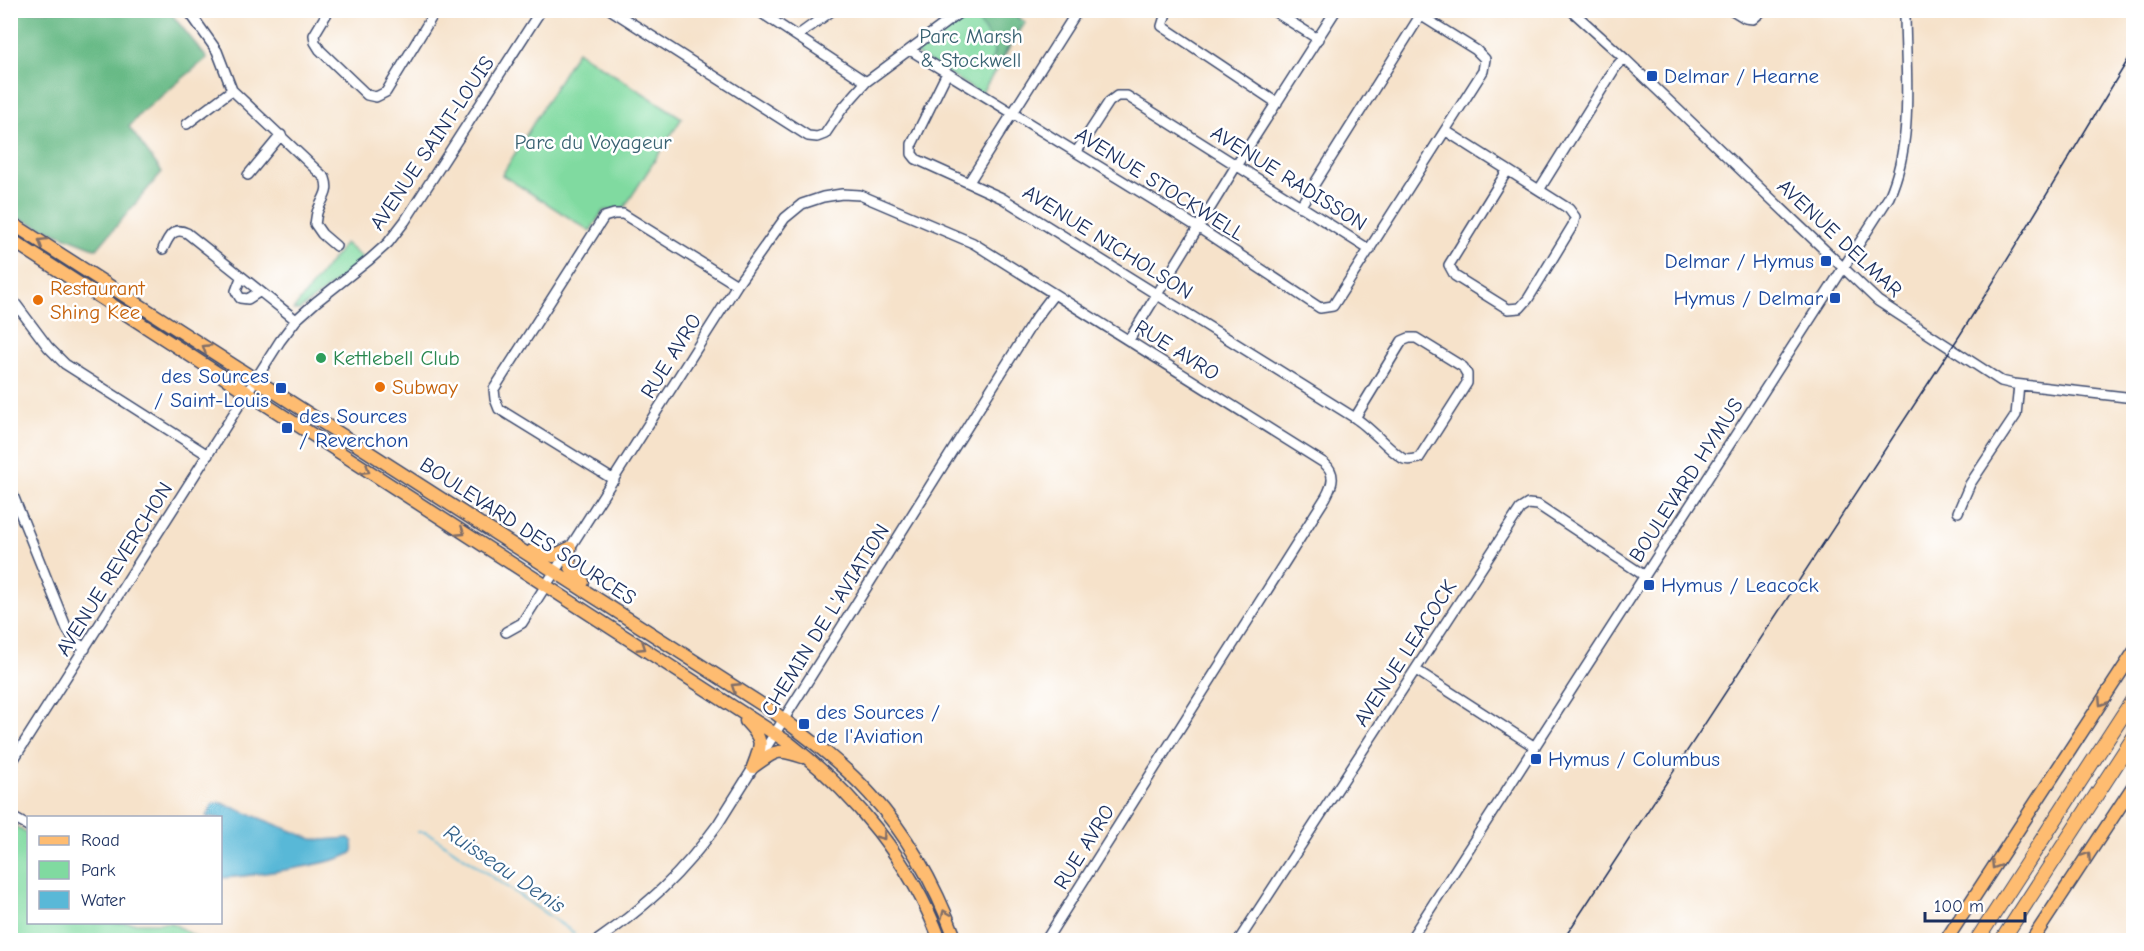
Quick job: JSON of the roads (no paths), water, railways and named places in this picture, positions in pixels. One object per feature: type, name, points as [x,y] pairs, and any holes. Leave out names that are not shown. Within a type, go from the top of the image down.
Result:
[{"type":"highway","points":[[1978,937],[2133,698]]},
{"type":"highway","points":[[2002,940],[2133,737]]},
{"type":"main road","name":"BOULEVARD DES SOURCES","points":[[10,222],[783,720],[848,772],[890,818],[927,875],[956,939]]},
{"type":"main road","name":"BOULEVARD DES SOURCES","points":[[10,239],[731,705],[810,760],[851,799],[887,842],[920,897],[940,940]]},
{"type":"main road","points":[[516,547],[550,556],[558,555],[570,548]]},
{"type":"main road","points":[[570,548],[570,568],[600,600]]},
{"type":"main road","points":[[1946,940],[2133,652]]},
{"type":"main road","points":[[731,705],[760,737],[760,748],[753,767]]},
{"type":"main road","points":[[753,767],[779,751],[810,760]]},
{"type":"main road","points":[[2032,940],[2133,785]]},
{"type":"street","points":[[329,10],[314,35],[315,42],[320,50],[367,95],[376,97],[386,92],[436,10]]},
{"type":"street","name":"AVENUE SAINT-LOUIS","points":[[247,393],[296,320],[388,243],[405,221],[541,10]]},
{"type":"street","points":[[611,10],[808,136],[816,137],[825,135],[842,109],[866,82],[963,10]]},
{"type":"street","points":[[627,21],[634,10]]},
{"type":"street","points":[[757,10],[866,82]]},
{"type":"street","points":[[797,36],[833,10]]},
{"type":"street","points":[[969,183],[1078,10]]},
{"type":"street","points":[[1167,10],[1162,26],[1277,103]]},
{"type":"street","points":[[1272,10],[1318,39]]},
{"type":"street","points":[[1129,340],[1236,166],[1336,10]]},
{"type":"street","name":"AVENUE DELMAR","points":[[1571,10],[1883,305],[1993,377],[2006,382],[2133,398]]},
{"type":"street","points":[[1732,10],[1744,18],[1753,19],[1763,10]]},
{"type":"street","name":"BOULEVARD HYMUS","points":[[1410,940],[1889,197],[1902,162],[1905,130],[1905,10]]},
{"type":"street","points":[[191,12],[217,51],[232,90],[325,178],[328,186],[317,211],[315,224],[322,234],[336,246]]},
{"type":"street","points":[[1300,207],[1416,13]]},
{"type":"street","name":"AVENUE RADISSON","points":[[1077,151],[1109,102],[1117,96],[1127,96],[1370,250],[1483,71],[1485,59],[1476,50],[1416,13]]},
{"type":"street","name":"AVENUE STOCKWELL","points":[[910,50],[1012,114],[1077,151],[1320,308],[1333,306],[1370,250]]},
{"type":"street","points":[[1539,190],[1624,58]]},
{"type":"street","name":"AVENUE NICHOLSON","points":[[947,73],[912,144],[912,153],[916,159],[1002,198],[1366,425],[1403,459],[1419,458],[1467,382],[1467,374],[1463,367],[1416,338],[1409,338],[1402,341],[1355,418]]},
{"type":"street","points":[[187,124],[232,90]]},
{"type":"street","points":[[1446,131],[1569,209],[1575,218],[1528,300],[1520,308],[1508,309],[1455,276],[1449,265],[1507,171]]},
{"type":"street","points":[[248,175],[281,135]]},
{"type":"street","name":"RUE AVRO","points":[[570,548],[737,285],[785,218],[802,204],[842,194],[860,195],[973,243],[1324,463],[1331,470],[1333,479],[1326,497],[1047,940]]},
{"type":"street","points":[[614,480],[500,409],[495,399],[494,389],[604,217],[623,214],[737,285]]},
{"type":"street","points":[[163,249],[169,236],[174,232],[183,231],[296,320]]},
{"type":"street","points":[[241,278],[236,291],[240,298],[248,299],[259,292]]},
{"type":"street","name":"CHEMIN DE L'AVIATION","points":[[598,940],[643,908],[685,867],[718,824],[1035,319],[1054,294]]},
{"type":"street","points":[[15,303],[48,347],[65,364],[208,455]]},
{"type":"street","points":[[1959,512],[1970,484],[2016,415],[2019,385]]},
{"type":"street","name":"AVENUE REVERCHON","points":[[10,765],[247,393]]},
{"type":"street","points":[[10,488],[67,629],[84,649]]},
{"type":"street","name":"AVENUE LEACOCK","points":[[1239,940],[1520,509],[1528,504],[1538,505],[1645,576]]},
{"type":"street","points":[[506,632],[522,623],[570,548]]},
{"type":"street","points":[[1416,670],[1535,747]]},
{"type":"street","points":[[10,816],[27,825]]},
{"type":"water","points":[[219,802],[312,839],[349,838],[353,842],[353,851],[332,861],[222,878],[222,816],[207,816],[213,804]]},
{"type":"waterway","name":"Ruisseau Denis","points":[[10,734],[14,736]]},
{"type":"waterway","name":"Ruisseau Denis","points":[[418,832],[433,836],[574,933]]},
{"type":"tram line","points":[[1563,940],[1960,335],[2134,50]]},
{"type":"place","name":"Delmar / Hearne","points":[[1652,76]]},
{"type":"place","name":"Delmar / Hymus","points":[[1826,261]]},
{"type":"place","name":"Hymus / Delmar","points":[[1835,298]]},
{"type":"place","name":"Restaurant Shing Kee","points":[[38,300]]},
{"type":"place","name":"Kettlebell Club","points":[[321,358]]},
{"type":"place","name":"Subway","points":[[380,387]]},
{"type":"place","name":"des Sources / Saint-Louis","points":[[281,388]]},
{"type":"place","name":"des Sources / Reverchon","points":[[287,428]]},
{"type":"place","name":"Hymus / Leacock","points":[[1649,585]]},
{"type":"place","name":"des Sources / de l'Aviation","points":[[804,724]]},
{"type":"place","name":"Hymus / Columbus","points":[[1536,759]]},
{"type":"park label","name":"Parc Marsh & Stockwell","points":[[971,48]]},
{"type":"park label","name":"Parc du Voyageur","points":[[593,142]]}]
